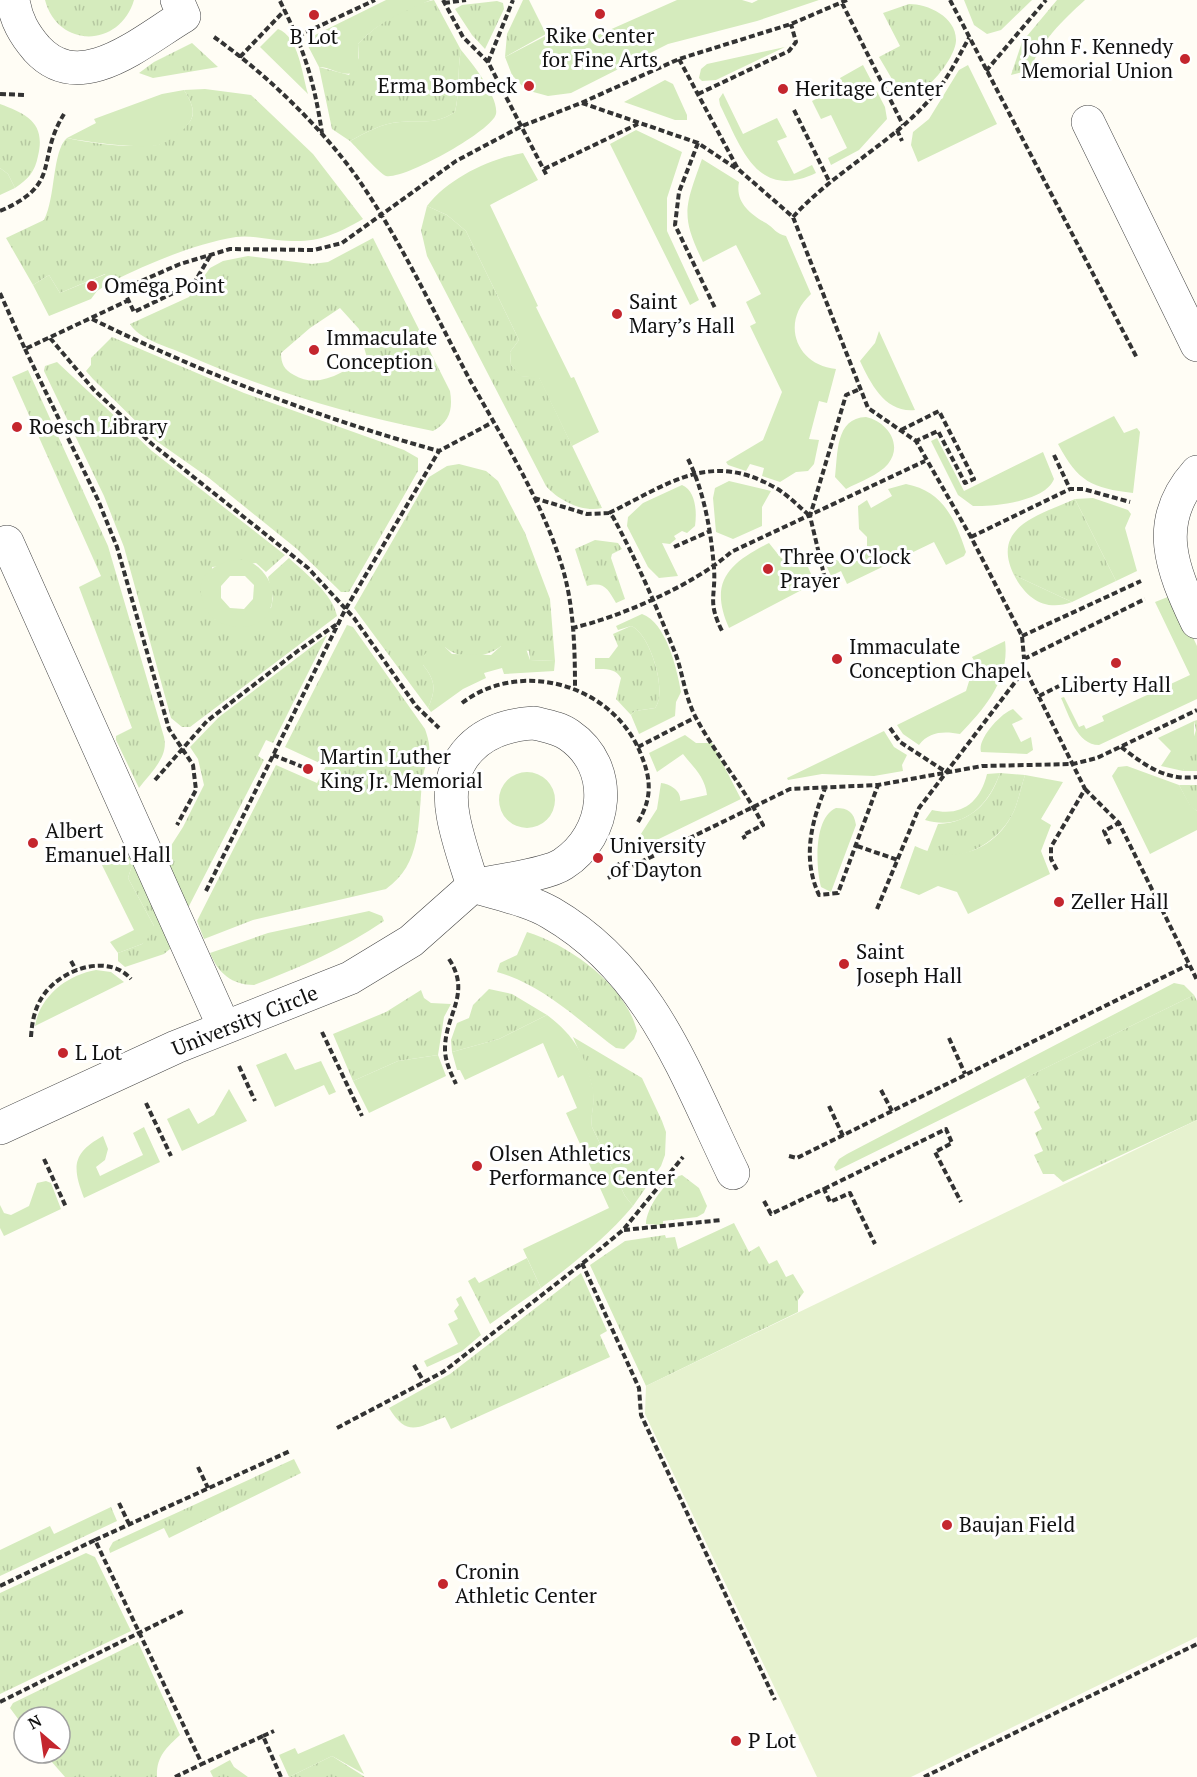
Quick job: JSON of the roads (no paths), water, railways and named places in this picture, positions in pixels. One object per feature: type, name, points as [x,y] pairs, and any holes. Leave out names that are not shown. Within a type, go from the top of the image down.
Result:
[{"type":"street","points":[[13,0],[22,30],[33,44],[44,56],[72,68],[87,68],[108,62],[181,8]]},
{"type":"street","points":[[1088,122],[1197,345]]},
{"type":"street","points":[[1197,472],[1187,484],[1178,502],[1169,537],[1173,568],[1197,622]]},
{"type":"street","points":[[0,545],[7,542],[224,1027]]},
{"type":"street","points":[[534,723],[563,731],[577,741],[587,754],[600,780],[602,806],[591,836],[574,856],[547,871],[473,886],[452,814],[451,790],[457,767],[470,747],[488,732],[510,724],[534,723]]},
{"type":"street","points":[[473,886],[549,911],[589,939],[622,970],[665,1032],[733,1173]]},
{"type":"street","name":"University Circle","points":[[0,1128],[224,1027],[328,987],[372,965],[411,941],[473,886]]},
{"type":"place","name":"Rike Center for Fine Arts","points":[[600,14]]},
{"type":"place","name":"B Lot","points":[[314,15]]},
{"type":"place","name":"John F. Kennedy Memorial Union","points":[[1185,59]]},
{"type":"place","name":"Erma Bombeck","points":[[529,86]]},
{"type":"place","name":"Heritage Center","points":[[783,89]]},
{"type":"place","name":"Omega Point","points":[[92,286]]},
{"type":"place","name":"Saint Mary’s Hall","points":[[617,314]]},
{"type":"place","name":"Immaculate Conception","points":[[314,350]]},
{"type":"place","name":"Roesch Library","points":[[17,427]]},
{"type":"place","name":"Three O'Clock Prayer","points":[[768,569]]},
{"type":"place","name":"Immaculate Conception Chapel","points":[[837,659]]},
{"type":"place","name":"Liberty Hall","points":[[1116,663]]},
{"type":"place","name":"Martin Luther King Jr. Memorial","points":[[308,769]]},
{"type":"place","name":"Albert Emanuel Hall","points":[[33,843]]},
{"type":"place","name":"University of Dayton","points":[[598,858]]},
{"type":"place","name":"Zeller Hall","points":[[1059,902]]},
{"type":"place","name":"Saint Joseph Hall","points":[[844,964]]},
{"type":"place","name":"L Lot","points":[[63,1053]]},
{"type":"place","name":"Olsen Athletics Performance Center","points":[[477,1166]]},
{"type":"place","name":"Baujan Field","points":[[947,1525]]},
{"type":"place","name":"Cronin Athletic Center","points":[[443,1584]]},
{"type":"place","name":"P Lot","points":[[736,1741]]}]
